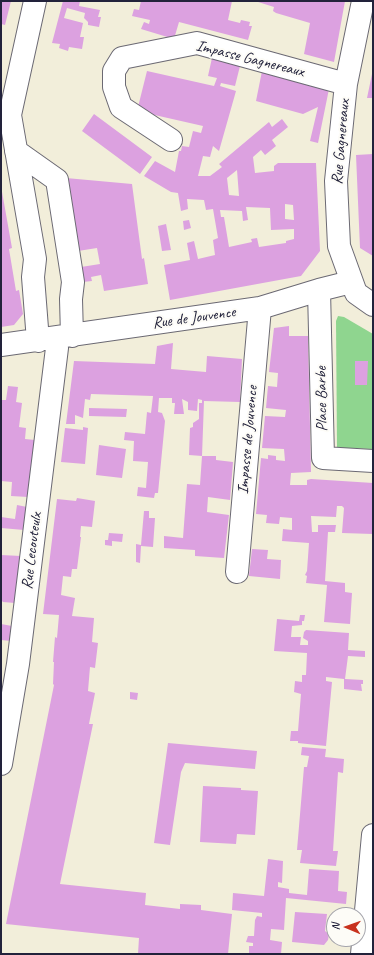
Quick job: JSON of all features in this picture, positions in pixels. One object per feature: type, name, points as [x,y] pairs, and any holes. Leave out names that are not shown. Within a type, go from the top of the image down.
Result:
[{"type":"street","points":[[35,1],[9,81],[10,115],[34,259],[33,277],[55,339]]},
{"type":"street","name":"Rue Gagnereaux","points":[[351,282],[339,246],[336,181],[346,84],[363,1]]},
{"type":"street","name":"Impasse Gagnereaux","points":[[170,140],[121,107],[114,87],[114,71],[122,58],[197,43],[346,84]]},
{"type":"street","points":[[16,151],[57,180],[73,282],[70,299],[55,339]]},
{"type":"street","points":[[351,282],[356,294],[373,305]]},
{"type":"street","name":"Rue de Jouvence","points":[[1,345],[55,339],[260,308],[351,282]]},
{"type":"street","name":"Place Barbe","points":[[319,290],[323,458],[373,461]]},
{"type":"street","name":"Impasse de Jouvence","points":[[236,572],[260,308]]},
{"type":"street","name":"Rue Lecouteulx","points":[[1,764],[18,664],[57,348],[55,339]]},
{"type":"street","points":[[362,954],[373,834]]},
{"type":"green space","points":[[338,316],[344,317],[373,334],[373,449],[337,447],[336,321]]},
{"type":"building","points":[[1,1],[11,1],[5,25],[1,24]]},
{"type":"building","points":[[63,1],[80,1],[79,6],[100,10],[98,17],[101,17],[99,27],[88,25],[88,22],[84,18],[85,13],[67,8],[64,18],[83,23],[80,37],[84,37],[82,49],[69,47],[68,51],[59,48],[60,44],[52,43]]},
{"type":"building","points":[[141,1],[232,1],[228,20],[240,23],[241,20],[250,22],[249,26],[252,26],[248,40],[179,22],[174,39],[141,29],[144,22],[149,24],[150,20],[132,16],[134,9],[139,10]]},
{"type":"building","points":[[255,1],[345,1],[334,62],[304,54],[310,23],[276,13],[273,11],[274,7]]},
{"type":"building","points":[[212,58],[240,66],[235,86],[221,83],[220,86],[236,91],[219,151],[213,146],[210,157],[203,156],[198,176],[210,176],[222,167],[219,164],[269,122],[272,127],[282,119],[288,127],[272,140],[276,146],[265,155],[261,150],[253,157],[255,173],[274,171],[274,166],[278,163],[316,163],[320,251],[301,276],[170,300],[164,265],[190,260],[187,243],[194,241],[198,259],[215,255],[213,240],[218,238],[213,209],[206,210],[204,200],[187,199],[188,209],[181,211],[178,193],[171,192],[144,176],[155,161],[175,172],[179,151],[181,151],[182,146],[189,147],[193,131],[201,133],[203,126],[137,111],[147,71],[214,86],[217,78],[208,76]],"holes":[[[237,170],[239,196],[229,195],[227,178]],[[285,204],[293,205],[294,220],[285,219]],[[246,207],[270,208],[271,230],[294,229],[294,239],[286,241],[286,243],[259,247],[257,238],[251,239],[252,242],[229,247],[224,217],[221,217],[220,210],[242,211],[243,221],[248,220]]]},
{"type":"building","points":[[262,71],[329,89],[318,143],[310,141],[318,107],[303,114],[256,101]]},
{"type":"building","points":[[372,74],[373,98],[367,98]]},
{"type":"building","points":[[94,114],[152,157],[140,174],[82,131]]},
{"type":"building","points":[[373,154],[373,256],[360,248],[356,155]]},
{"type":"building","points":[[66,178],[132,184],[142,259],[144,258],[148,284],[104,291],[101,275],[91,277],[92,281],[83,282],[81,267],[100,264],[97,248],[78,251]]},
{"type":"building","points":[[1,186],[12,248],[9,249],[16,291],[19,290],[23,314],[14,325],[1,327]]},
{"type":"building","points":[[189,220],[191,228],[184,230],[183,221]]},
{"type":"building","points":[[166,224],[171,250],[162,251],[158,226]]},
{"type":"building","points":[[289,326],[289,336],[308,336],[311,472],[291,473],[290,485],[307,485],[307,480],[311,479],[373,483],[373,534],[342,533],[344,508],[342,506],[337,506],[336,517],[311,516],[312,532],[318,532],[318,525],[336,525],[335,532],[328,532],[325,581],[345,583],[345,592],[352,593],[350,624],[324,622],[327,585],[306,583],[307,576],[305,575],[307,571],[309,543],[282,541],[283,529],[292,530],[292,518],[280,517],[279,524],[266,523],[267,515],[256,514],[261,458],[268,459],[268,455],[276,456],[276,460],[285,461],[284,449],[262,448],[265,416],[285,417],[286,410],[266,408],[268,386],[277,387],[278,373],[269,372],[274,328]]},
{"type":"building","points":[[173,343],[171,369],[206,372],[207,356],[242,359],[240,402],[204,401],[202,456],[189,455],[190,428],[193,427],[193,423],[199,419],[199,403],[202,403],[202,400],[198,399],[197,411],[188,410],[188,402],[182,399],[184,414],[174,414],[175,403],[172,403],[172,398],[159,398],[158,412],[162,413],[165,421],[158,493],[155,493],[154,498],[137,496],[138,487],[146,488],[148,462],[133,461],[134,441],[124,440],[125,432],[145,434],[147,412],[151,413],[153,396],[91,394],[90,400],[85,399],[83,418],[75,415],[75,424],[66,424],[74,361],[155,364],[157,346]]},
{"type":"building","points":[[355,361],[368,361],[367,385],[355,385]]},
{"type":"building","points":[[8,386],[18,387],[16,402],[22,403],[19,427],[26,428],[25,439],[35,440],[28,497],[11,496],[12,482],[1,481],[1,400],[6,400]]},
{"type":"building","points":[[89,408],[127,409],[126,417],[89,416]]},
{"type":"building","points":[[83,427],[88,428],[85,464],[61,462],[65,428],[83,430]]},
{"type":"building","points":[[99,445],[126,449],[122,478],[96,475]]},
{"type":"building","points":[[202,456],[216,456],[216,460],[233,462],[230,500],[208,497],[207,512],[229,515],[224,558],[195,556],[195,550],[164,548],[164,536],[183,538],[187,484],[200,485]]},
{"type":"building","points":[[77,498],[95,501],[92,527],[81,526],[77,569],[72,569],[71,577],[63,576],[61,595],[75,598],[72,616],[94,618],[92,642],[98,643],[95,668],[90,667],[88,691],[95,693],[89,724],[93,724],[60,884],[146,893],[145,905],[180,909],[180,904],[201,905],[201,910],[232,914],[228,954],[138,954],[139,938],[6,924],[54,685],[53,662],[59,615],[43,614],[57,499],[76,501]]},
{"type":"building","points":[[17,505],[27,507],[24,530],[1,528],[1,517],[15,519]]},
{"type":"building","points":[[144,511],[149,511],[149,518],[155,518],[153,547],[141,546],[140,563],[136,562],[136,544],[141,545]]},
{"type":"building","points":[[109,533],[123,534],[122,542],[112,541],[112,546],[105,545],[105,540],[108,540]]},
{"type":"building","points":[[252,549],[268,550],[267,559],[281,560],[280,579],[249,576]]},
{"type":"building","points":[[1,555],[21,556],[15,603],[3,602],[1,600]]},
{"type":"building","points":[[300,615],[305,615],[304,621],[302,621],[302,625],[292,626],[291,637],[301,637],[300,645],[308,645],[308,641],[303,638],[306,630],[349,633],[348,650],[365,651],[365,657],[348,656],[345,679],[363,680],[363,684],[361,684],[362,691],[344,689],[344,679],[326,677],[326,681],[332,682],[326,746],[290,741],[291,731],[298,731],[301,694],[294,692],[295,681],[302,682],[302,675],[306,675],[307,653],[274,651],[277,619],[299,621]]},
{"type":"building","points":[[1,624],[12,626],[11,641],[1,640]]},
{"type":"building","points":[[130,692],[138,693],[137,700],[130,699]]},
{"type":"building","points":[[168,743],[257,751],[255,769],[185,763],[181,772],[170,845],[154,843]]},
{"type":"building","points":[[302,747],[326,749],[325,757],[344,759],[343,773],[338,772],[333,851],[338,851],[336,866],[300,863],[302,850],[297,850],[304,767],[307,767],[309,756],[301,755]]},
{"type":"building","points":[[203,786],[241,788],[241,790],[258,791],[255,835],[237,834],[236,844],[200,842]]},
{"type":"building","points":[[268,859],[283,861],[282,883],[278,882],[278,887],[289,889],[289,893],[307,895],[309,869],[339,871],[338,891],[347,892],[346,904],[286,898],[284,930],[271,929],[270,940],[282,942],[281,954],[249,954],[249,946],[253,946],[253,943],[246,942],[248,936],[254,936],[255,920],[257,916],[262,917],[262,913],[232,910],[233,893],[264,896]]},
{"type":"building","points":[[295,912],[326,914],[326,942],[324,945],[292,942]]}]
